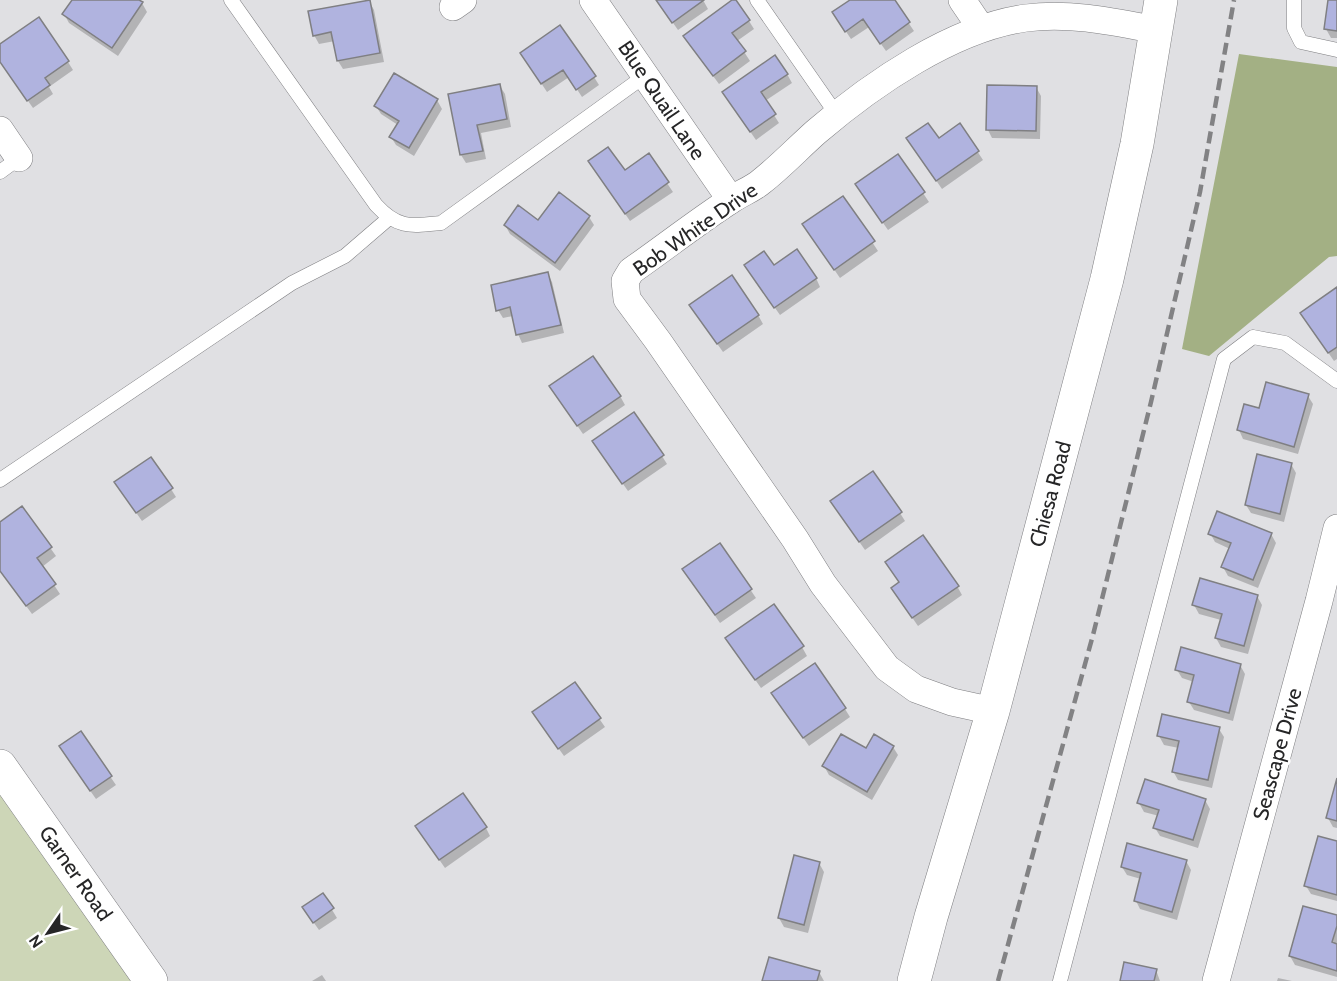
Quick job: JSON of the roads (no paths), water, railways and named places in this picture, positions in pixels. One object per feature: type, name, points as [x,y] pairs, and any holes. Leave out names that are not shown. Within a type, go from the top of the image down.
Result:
[{"type":"main road","name":"Chiesa Road","points":[[914,981],[993,711],[1107,279],[1137,144],[1159,15]]},
{"type":"main road","name":"Garner Road","points":[[0,766],[151,981]]},
{"type":"street","name":"Blue Quail Lane","points":[[593,0],[731,200]]},
{"type":"street","points":[[962,0],[981,28]]},
{"type":"street","name":"Bob White Drive","points":[[993,711],[952,702],[916,690],[887,668],[823,584],[627,299],[626,281],[631,272],[731,200],[760,183],[837,115],[887,78],[933,51],[981,28],[1027,18],[1067,16],[1107,20],[1159,15]]},
{"type":"street","points":[[0,130],[10,165]]},
{"type":"street","name":"Seascape Drive","points":[[1216,981],[1328,604],[1337,528]]},
{"type":"lane","points":[[231,0],[376,206],[388,219],[412,226],[441,223],[646,75]]},
{"type":"lane","points":[[757,0],[837,115]]},
{"type":"lane","points":[[1294,0],[1294,28],[1301,42],[1337,50]]},
{"type":"lane","points":[[0,480],[292,283],[345,256],[388,219]]},
{"type":"lane","points":[[1060,981],[1224,359],[1253,337],[1285,343],[1337,381]]},
{"type":"railway","points":[[998,981],[1093,635],[1151,402],[1200,192],[1234,0]]}]
